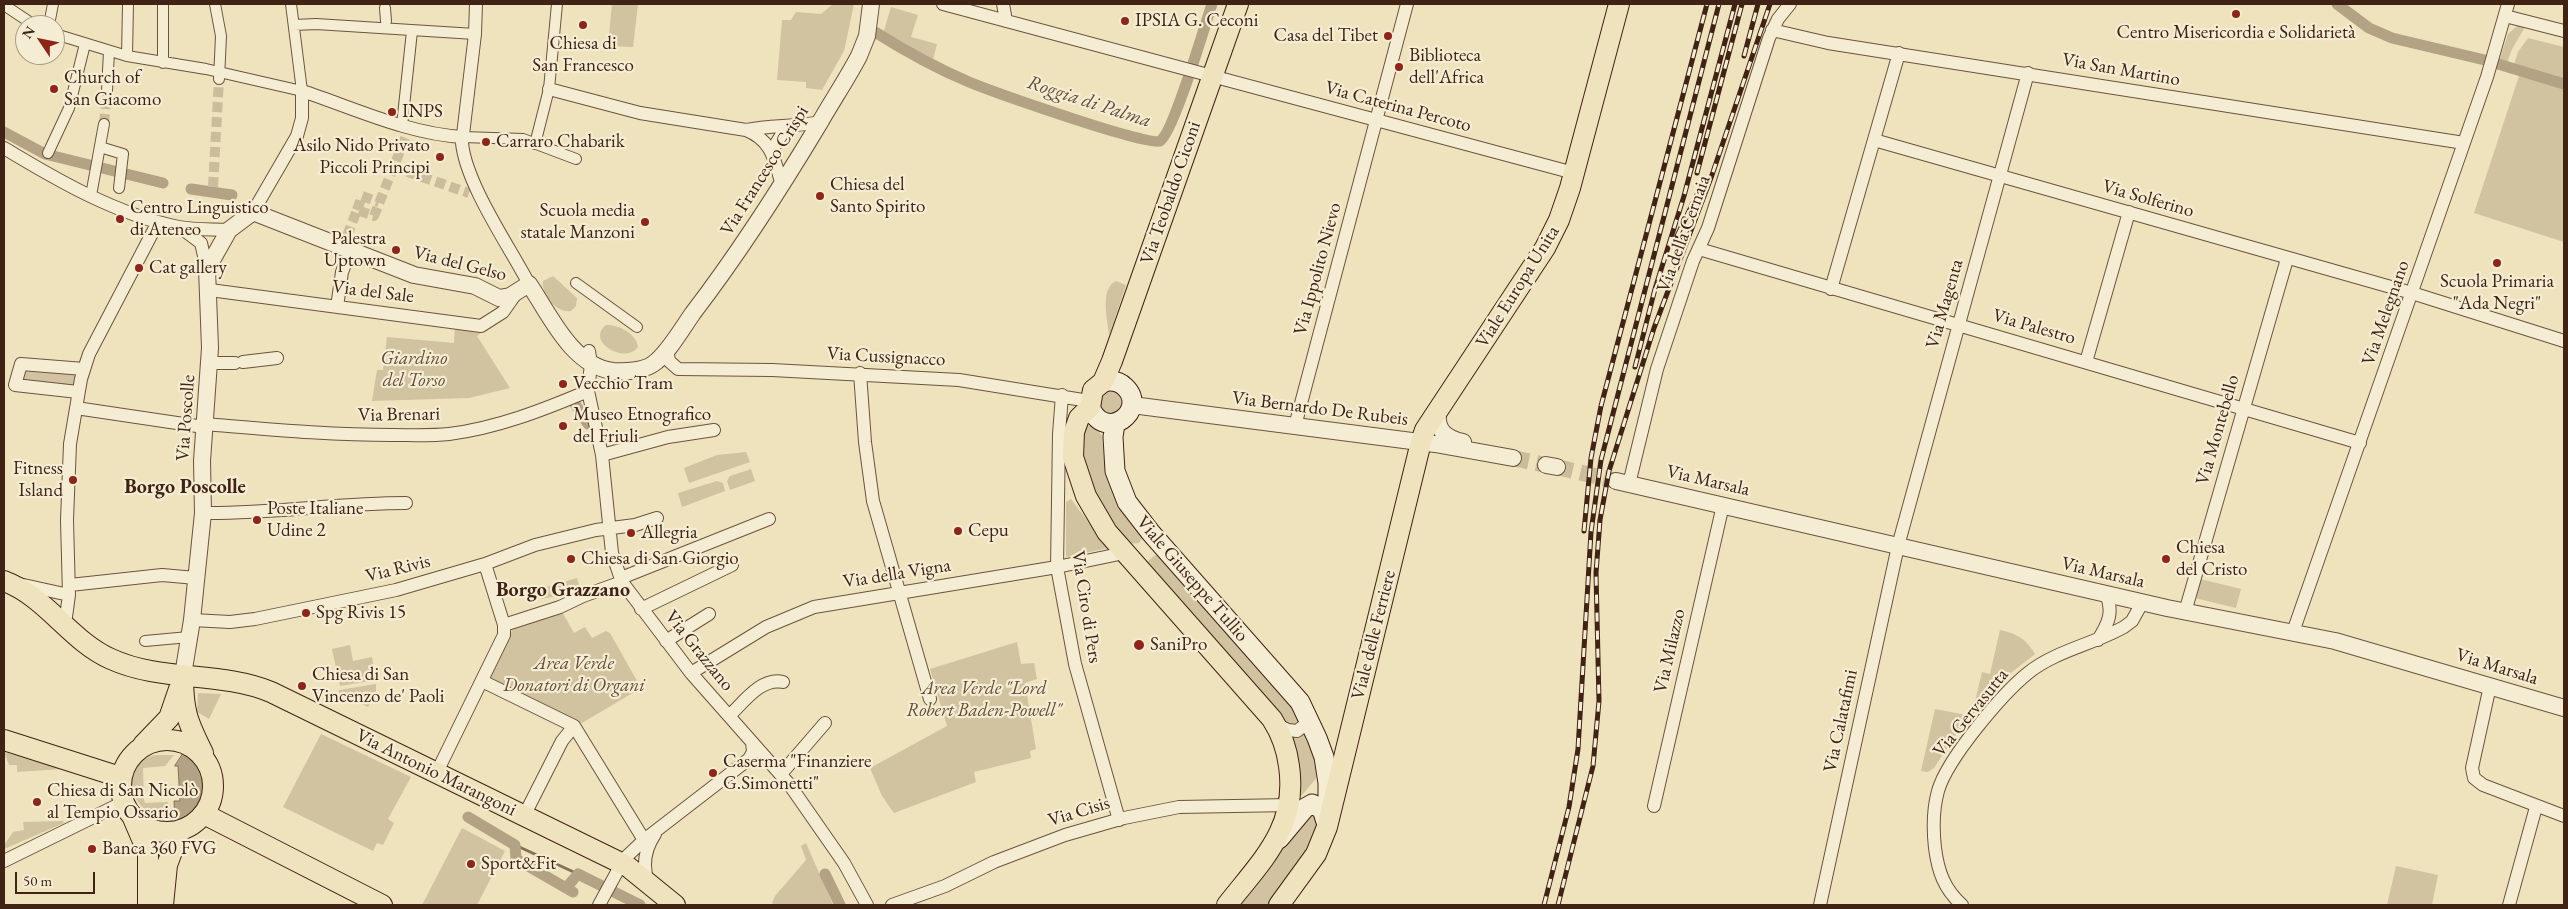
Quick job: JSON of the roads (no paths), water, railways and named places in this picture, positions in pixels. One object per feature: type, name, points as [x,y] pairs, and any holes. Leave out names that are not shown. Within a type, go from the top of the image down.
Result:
[{"type":"main road","name":"Via Teobaldo Ciconi","points":[[1103,382],[1205,74],[1238,4]]},
{"type":"main road","name":"Viale Europa Unita","points":[[1421,442],[1425,430],[1545,248],[1559,220],[1574,173],[1619,4]]},
{"type":"main road","points":[[1114,381],[1125,387],[1131,398],[1132,405],[1126,417],[1115,423],[1098,420],[1089,404],[1093,390],[1103,382],[1114,381]]},
{"type":"main road","name":"Viale Giuseppe Tullio","points":[[1089,404],[1076,424],[1072,438],[1073,458],[1086,496],[1097,519],[1124,553],[1276,724],[1288,760],[1291,782],[1290,805]]},
{"type":"main road","name":"Viale Giuseppe Tullio","points":[[1115,423],[1113,437],[1115,470],[1127,502],[1151,534],[1300,702],[1318,738],[1328,775]]},
{"type":"main road","name":"Viale delle Ferriere","points":[[1279,905],[1316,854],[1327,827],[1421,442]]},
{"type":"main road","name":"Via Antonio Marangoni","points":[[6,582],[30,594],[89,646],[109,659],[132,666],[183,675],[221,678],[256,686],[524,816],[617,871],[648,882],[675,905]]},
{"type":"main road","points":[[148,905],[148,852],[138,827],[126,807],[120,777],[127,763],[168,718],[183,675]]},
{"type":"main road","points":[[126,807],[138,822],[151,829],[166,832],[180,830],[193,825],[204,814],[212,800],[213,789],[209,766],[186,719],[183,675]]},
{"type":"main road","points":[[4,740],[120,777]]},
{"type":"main road","points":[[136,752],[152,742],[174,740],[197,750],[209,766]]},
{"type":"main road","name":"Viale delle Ferriere","points":[[1327,827],[1328,775]]},
{"type":"main road","points":[[1227,905],[1305,808],[1312,804],[1318,805],[1324,813],[1327,827]]},
{"type":"main road","points":[[1272,848],[1281,831],[1290,805]]},
{"type":"main road","points":[[204,814],[382,905]]},
{"type":"main road","points":[[163,905],[167,866],[180,830]]},
{"type":"street","points":[[127,56],[128,4]]},
{"type":"street","points":[[163,4],[163,63]]},
{"type":"street","points":[[215,4],[221,36],[220,76]]},
{"type":"street","points":[[210,290],[228,252],[297,136],[302,118],[302,91],[291,4]]},
{"type":"street","points":[[476,4],[475,34],[463,137],[466,164],[523,288],[563,334],[590,358],[608,370],[620,372],[641,369],[654,364],[667,348]]},
{"type":"street","points":[[535,144],[550,89],[557,4]]},
{"type":"street","name":"Via Francesco Crispi","points":[[667,348],[726,269],[782,185],[820,122],[864,46],[871,4]]},
{"type":"street","name":"Via Caterina Percoto","points":[[943,4],[1574,173]]},
{"type":"street","points":[[1003,4],[1006,21]]},
{"type":"street","name":"Via Ippolito Nievo","points":[[1295,426],[1407,4]]},
{"type":"street","name":"Via della Cernaia","points":[[1623,483],[1684,286],[1708,228],[1772,30],[1790,4]]},
{"type":"street","points":[[4,5],[19,15]]},
{"type":"street","points":[[385,8],[386,22]]},
{"type":"street","points":[[2506,10],[2564,30]]},
{"type":"street","name":"Via Melegnano","points":[[2293,632],[2464,144],[2506,10]]},
{"type":"street","points":[[294,25],[316,24],[475,34]]},
{"type":"street","name":"Via San Martino","points":[[1772,30],[1828,43],[1899,52],[2464,144]]},
{"type":"street","points":[[402,125],[412,31]]},
{"type":"street","points":[[65,37],[127,56],[302,91],[402,125],[448,136],[523,139],[576,159]]},
{"type":"street","points":[[48,153],[69,108],[85,44]]},
{"type":"street","points":[[107,91],[108,51]]},
{"type":"street","points":[[1831,289],[1899,52]]},
{"type":"street","name":"Via Magenta","points":[[1898,546],[2028,73]]},
{"type":"street","points":[[550,89],[640,113],[746,130],[762,137],[770,148],[782,185]]},
{"type":"street","points":[[746,130],[820,122]]},
{"type":"street","points":[[92,190],[104,124]]},
{"type":"street","points":[[770,148],[771,126]]},
{"type":"street","points":[[770,148],[787,126]]},
{"type":"street","name":"Via Solferino","points":[[1874,140],[2412,293],[2564,341]]},
{"type":"street","points":[[100,147],[123,154],[120,183]]},
{"type":"street","points":[[4,148],[84,192],[158,222],[181,228],[229,230]]},
{"type":"street","points":[[207,269],[229,230],[253,212]]},
{"type":"street","name":"Via del Gelso","points":[[253,212],[414,275],[475,286],[499,298],[523,288]]},
{"type":"street","points":[[2086,362],[2129,212]]},
{"type":"street","points":[[65,624],[69,590],[68,491],[70,444],[78,392],[89,354],[158,222]]},
{"type":"street","points":[[181,228],[201,242],[207,269]]},
{"type":"street","name":"Via Palestro","points":[[1699,249],[1831,289],[2244,407],[2360,443]]},
{"type":"street","points":[[337,307],[342,272],[350,251]]},
{"type":"street","name":"Via Montebello","points":[[2185,612],[2287,259]]},
{"type":"street","name":"Via Poscolle","points":[[183,675],[192,620],[203,512],[202,461],[209,363],[210,290],[207,269]]},
{"type":"street","points":[[576,283],[637,327]]},
{"type":"street","name":"Via del Sale","points":[[210,290],[480,326],[503,312],[523,288]]},
{"type":"street","points":[[590,358],[628,364],[647,361],[667,348]]},
{"type":"street","points":[[667,348],[669,360],[678,369]]},
{"type":"street","points":[[209,363],[239,363],[277,358]]},
{"type":"street","name":"Via Grazzano","points":[[590,358],[588,388],[602,455],[608,529],[621,580],[691,673],[781,774],[844,863],[867,905]]},
{"type":"street","points":[[78,392],[9,386],[21,364],[84,370]]},
{"type":"street","name":"Via Cussignacco","points":[[641,369],[860,373],[959,380],[1062,395],[1089,404]]},
{"type":"street","points":[[588,388],[596,375],[608,370]]},
{"type":"street","points":[[860,373],[865,442],[873,501],[930,699]]},
{"type":"street","name":"Via Brenari","points":[[76,408],[197,426],[205,424],[361,436],[449,434],[508,421],[568,401],[588,388]]},
{"type":"street","name":"Via Ciro di Pers","points":[[1062,395],[1059,434],[1057,566],[1075,664],[1119,820]]},
{"type":"street","name":"Via Bernardo De Rubeis","points":[[1132,405],[1421,442],[1508,457],[1496,451],[1448,437],[1438,426],[1438,412]]},
{"type":"street","points":[[602,455],[668,437],[714,430]]},
{"type":"street","name":"Via Marsala","points":[[1623,483],[2142,603],[2335,641],[2564,708]]},
{"type":"street","points":[[203,512],[247,514],[321,506],[406,503]]},
{"type":"street","name":"Via Milazzo","points":[[1654,806],[1723,505]]},
{"type":"street","name":"Via Rivis","points":[[192,620],[230,622],[255,619],[396,590],[486,564],[535,545],[635,525],[657,518]]},
{"type":"street","points":[[504,625],[560,607],[769,519]]},
{"type":"street","name":"Via Calatafimi","points":[[1820,905],[1898,546]]},
{"type":"street","name":"Via della Vigna","points":[[691,673],[766,628],[794,614],[814,607],[1124,553]]},
{"type":"street","points":[[436,774],[503,640],[504,625],[486,564]]},
{"type":"street","points":[[641,609],[732,565]]},
{"type":"street","points":[[6,582],[69,590],[162,575],[196,578]]},
{"type":"street","points":[[2098,640],[2111,614],[2106,594]]},
{"type":"street","name":"Via Gervasutta","points":[[1962,905],[1942,881],[1938,871],[1935,844],[1938,790],[1948,769],[1978,728],[2028,673],[2048,661],[2098,640],[2132,621],[2142,603]]},
{"type":"street","points":[[666,641],[709,614]]},
{"type":"street","points":[[145,641],[189,637]]},
{"type":"street","points":[[729,716],[755,691],[767,683],[775,680],[783,682]]},
{"type":"street","points":[[482,681],[574,726],[644,840]]},
{"type":"street","points":[[2490,686],[2472,775],[2483,785],[2536,807],[2564,816]]},
{"type":"street","points":[[1276,724],[1282,728],[1297,731],[1306,724],[1308,718]]},
{"type":"street","points":[[781,774],[824,724]]},
{"type":"street","points":[[524,816],[562,741],[574,726]]},
{"type":"street","points":[[599,905],[617,871],[644,840],[749,759],[753,752],[752,742]]},
{"type":"street","name":"Via Cisis","points":[[892,905],[945,886],[994,862],[1064,835],[1119,820],[1179,807],[1290,805]]},
{"type":"street","points":[[4,861],[126,807]]},
{"type":"street","points":[[2510,905],[2536,807]]},
{"type":"street","points":[[648,882],[645,867],[646,852],[657,829]]},
{"type":"street","points":[[139,905],[149,884]]},
{"type":"waterway","name":"Roggia di Palma","points":[[875,32],[921,59],[969,82],[1128,136],[1149,141],[1160,141],[1173,120],[1212,4]]},
{"type":"waterway","name":"Roggia di Palma","points":[[2337,4],[2369,28],[2392,38],[2489,61]]},
{"type":"waterway","name":"Roggia di Palma","points":[[2498,64],[2564,84]]},
{"type":"waterway","points":[[4,132],[45,154],[163,183]]},
{"type":"waterway","points":[[191,189],[232,195]]},
{"type":"waterway","points":[[575,404],[588,424]]},
{"type":"waterway","points":[[468,817],[515,845],[516,859],[573,892]]},
{"type":"waterway","points":[[515,845],[578,874]]},
{"type":"waterway","points":[[566,888],[578,874],[640,905]]},
{"type":"waterway","points":[[825,874],[840,905]]},
{"type":"tunnel","points":[[213,187],[219,79]]},
{"type":"tunnel","points":[[104,124],[107,91]]},
{"type":"tunnel","points":[[347,236],[357,210],[374,216],[406,136]]},
{"type":"tunnel","points":[[393,167],[469,193]]},
{"type":"tunnel","points":[[357,210],[362,196],[379,202]]},
{"type":"tunnel","points":[[1513,458],[1546,465]]},
{"type":"tunnel","points":[[1557,467],[1616,481]]},
{"type":"railway","points":[[1584,531],[1591,458],[1601,406],[1707,4]]},
{"type":"railway","points":[[1544,905],[1569,807],[1578,749],[1591,532],[1601,460],[1719,4]]},
{"type":"railway","points":[[1635,367],[1655,289],[1684,196],[1735,4]]},
{"type":"railway","points":[[1697,173],[1742,4]]},
{"type":"railway","points":[[1744,56],[1758,4]]},
{"type":"railway","points":[[1558,905],[1593,766],[1599,701],[1596,573],[1600,520],[1609,471],[1654,328],[1712,175],[1770,4]]},
{"type":"railway","points":[[1677,236],[1702,184]]},
{"type":"place","name":"Centro Misericordia e Solidarietà","points":[[2236,14]]},
{"type":"place","name":"IPSIA G. Ceconi","points":[[1125,21]]},
{"type":"place","name":"Chiesa di San Francesco","points":[[583,25]]},
{"type":"place","name":"Casa del Tibet","points":[[1388,36]]},
{"type":"place","name":"Biblioteca dell'Africa","points":[[1399,67]]},
{"type":"place","name":"Church of San Giacomo","points":[[54,89]]},
{"type":"place","name":"INPS","points":[[392,112]]},
{"type":"place","name":"Carraro Chabarik","points":[[486,142]]},
{"type":"place","name":"Asilo Nido Privato Piccoli Principi","points":[[440,157]]},
{"type":"place","name":"Chiesa del Santo Spirito","points":[[820,196]]},
{"type":"place","name":"Centro Linguistico di Ateneo","points":[[120,219]]},
{"type":"place","name":"Scuola media statale Manzoni","points":[[645,222]]},
{"type":"place","name":"Palestra Uptown","points":[[396,250]]},
{"type":"place","name":"Scuola Primaria \"Ada Negri\"","points":[[2497,263]]},
{"type":"place","name":"Cat gallery","points":[[139,268]]},
{"type":"place","name":"Vecchio Tram","points":[[563,384]]},
{"type":"place","name":"Museo Etnografico del Friuli","points":[[563,426]]},
{"type":"place","name":"Fitness Island","points":[[73,480]]},
{"type":"place","name":"Poste Italiane Udine 2","points":[[257,520]]},
{"type":"place","name":"Cepu","points":[[958,531]]},
{"type":"place","name":"Allegria","points":[[631,533]]},
{"type":"place","name":"Chiesa di San Giorgio","points":[[571,559]]},
{"type":"place","name":"Chiesa del Cristo","points":[[2166,559]]},
{"type":"place","name":"Spg Rivis 15","points":[[306,613]]},
{"type":"place","name":"SaniPro","points":[[1139,645]]},
{"type":"place","name":"Chiesa di San Vincenzo de' Paoli","points":[[302,686]]},
{"type":"place","name":"Caserma \"Finanziere G.Simonetti\"","points":[[713,773]]},
{"type":"place","name":"Chiesa di San Nicolò al Tempio Ossario","points":[[37,802]]},
{"type":"place","name":"Banca 360 FVG","points":[[92,849]]},
{"type":"place","name":"Sport&Fit","points":[[471,864]]},
{"type":"district","name":"Borgo Poscolle","points":[[185,488]]},
{"type":"district","name":"Borgo Grazzano","points":[[563,591]]},
{"type":"park label","name":"Giardino del Torso","points":[[414,370]]},
{"type":"park label","name":"Area Verde Donatori di Organi","points":[[574,675]]},
{"type":"park label","name":"Area Verde \"Lord Robert Baden-Powell\"","points":[[984,700]]}]
